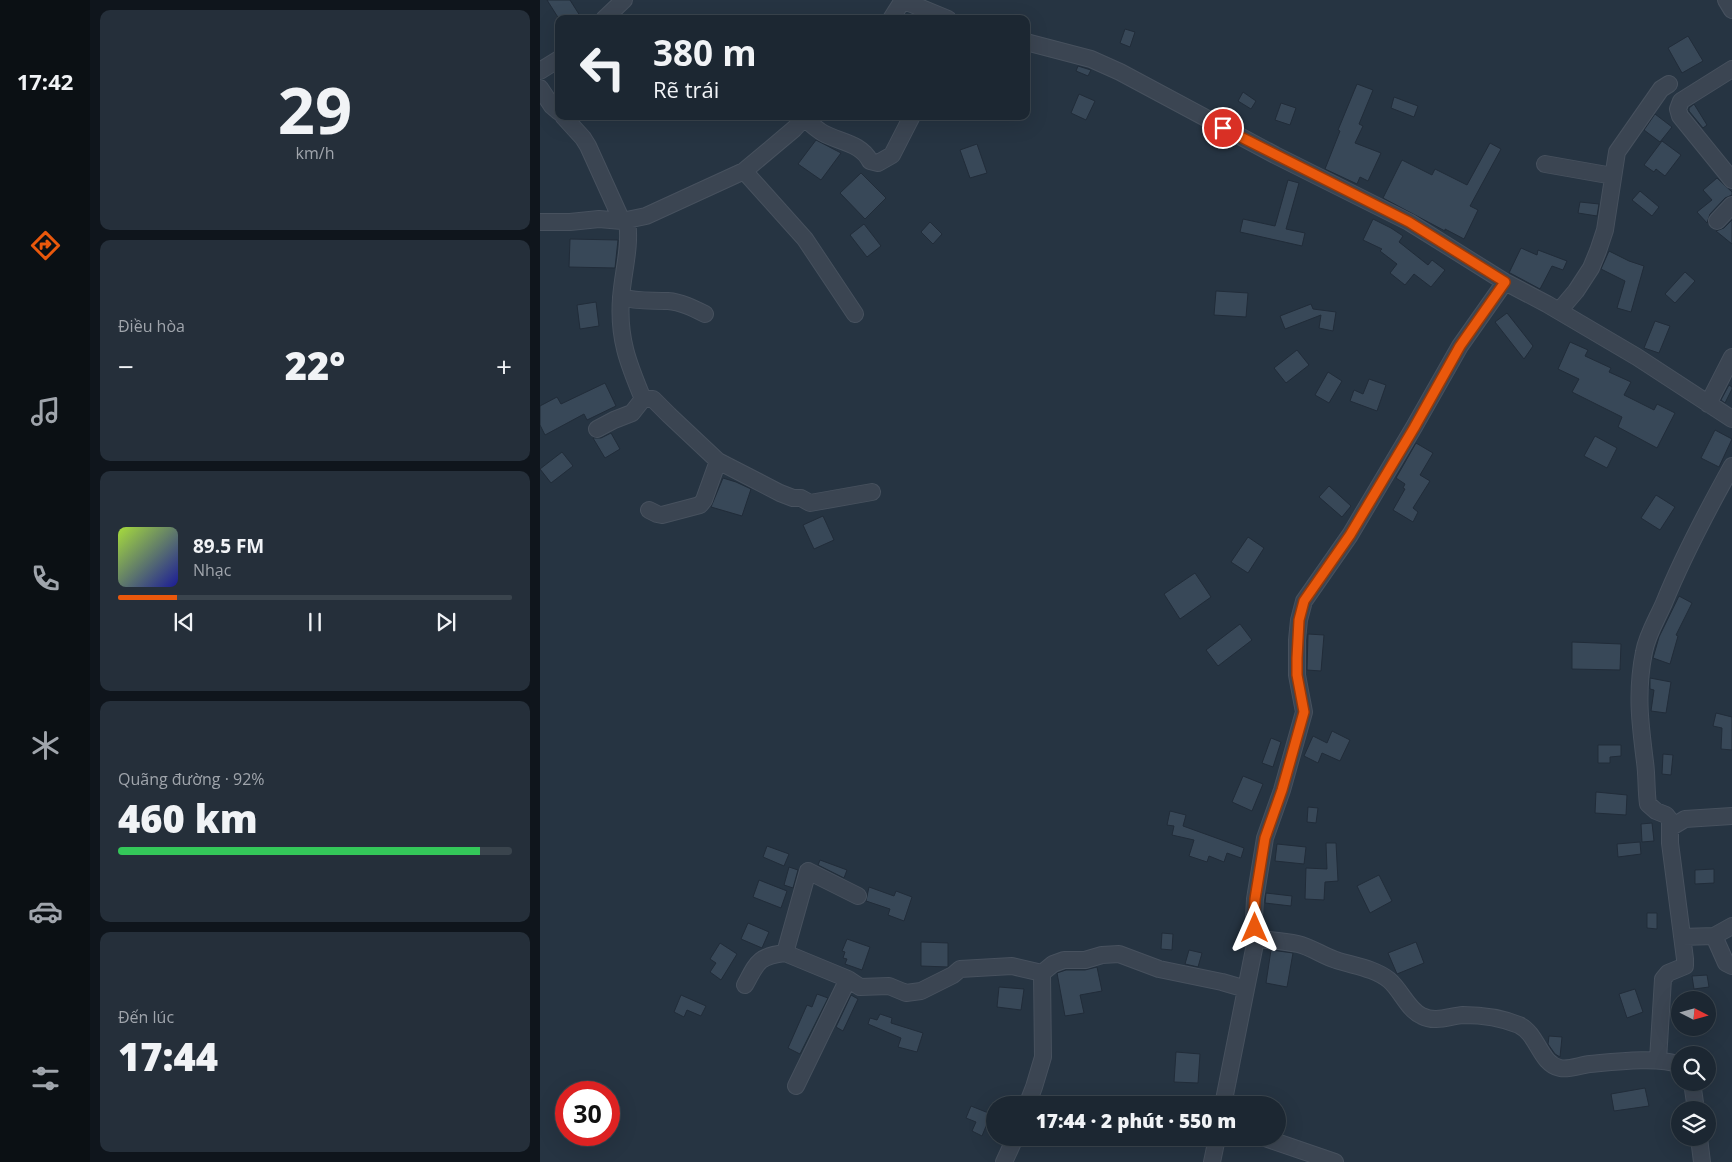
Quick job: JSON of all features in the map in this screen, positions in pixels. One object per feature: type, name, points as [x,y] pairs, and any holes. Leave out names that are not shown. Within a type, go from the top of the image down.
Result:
[{"type":"street","points":[[608,15],[624,0]]},
{"type":"street","points":[[893,15],[902,0],[938,15]]},
{"type":"street","points":[[1726,0],[1732,10]]},
{"type":"street","points":[[1030,43],[1091,59],[1120,72],[1275,156],[1409,222],[1505,282],[1637,357],[1732,420]]},
{"type":"street","points":[[540,71],[555,61]]},
{"type":"street","points":[[1732,69],[1681,101],[1678,109],[1680,116],[1732,180]]},
{"type":"street","points":[[1559,311],[1576,291],[1591,268],[1606,230],[1617,152],[1662,89],[1669,84]]},
{"type":"street","points":[[540,88],[555,109]]},
{"type":"street","points":[[566,120],[588,146],[624,221],[628,242],[621,297],[623,343],[627,360],[643,399]]},
{"type":"street","points":[[540,222],[570,222],[599,219],[624,221],[646,216],[744,171],[802,120]]},
{"type":"street","points":[[808,120],[823,133],[856,146],[868,155],[870,161],[878,164],[892,155],[910,120]]},
{"type":"street","points":[[1545,164],[1613,176]]},
{"type":"street","points":[[744,171],[805,239],[855,314]]},
{"type":"street","points":[[1717,221],[1732,206]]},
{"type":"street","points":[[1225,1096],[1256,939],[1255,899],[1265,838],[1282,790],[1304,712],[1297,675],[1297,649],[1299,620],[1304,601],[1350,535],[1460,346],[1505,282]]},
{"type":"street","points":[[621,297],[632,300],[670,301],[689,306],[705,314]]},
{"type":"street","points":[[1708,404],[1732,357]]},
{"type":"street","points":[[598,429],[632,413],[643,399]]},
{"type":"street","points":[[643,399],[653,399],[718,462],[780,493],[793,498],[801,498],[810,503],[872,492]]},
{"type":"street","points":[[649,510],[662,515],[700,504],[704,500],[718,462]]},
{"type":"street","points":[[1658,1060],[1662,983],[1665,975],[1684,966],[1686,959],[1670,843],[1670,820],[1668,816],[1656,811],[1648,804],[1639,719],[1644,652],[1652,627],[1672,582],[1732,466]]},
{"type":"street","points":[[1670,828],[1684,819],[1732,816]]},
{"type":"street","points":[[785,953],[808,871],[858,896]]},
{"type":"street","points":[[1682,938],[1714,936],[1732,926]]},
{"type":"street","points":[[1714,936],[1726,963],[1732,966]]},
{"type":"street","points":[[1256,939],[1298,944],[1335,960],[1373,971],[1389,981],[1417,1013],[1425,1018],[1437,1019],[1462,1015],[1480,1016],[1519,1025],[1532,1034],[1552,1065],[1561,1068],[1589,1064],[1658,1060],[1671,1063]]},
{"type":"street","points":[[745,985],[760,959],[774,954],[785,953],[848,979],[860,987],[889,986],[906,993],[920,991],[953,975],[960,969],[1012,966],[1042,973]]},
{"type":"street","points":[[1042,973],[1053,964],[1064,960],[1085,960],[1102,955],[1119,954],[1159,969],[1246,989]]},
{"type":"street","points":[[1030,1096],[1043,1057],[1042,973]]},
{"type":"street","points":[[796,1086],[848,979]]},
{"type":"street","points":[[1286,1145],[1335,1162]]},
{"type":"street","points":[[1004,1162],[1011,1146]]},
{"type":"street","points":[[1212,1162],[1215,1146]]},
{"type":"street","points":[[1701,1146],[1702,1162]]},
{"type":"building","points":[[547,0],[570,0],[579,15],[556,15]]},
{"type":"building","points":[[1125,29],[1135,32],[1130,47],[1120,43]]},
{"type":"building","points":[[1688,36],[1703,61],[1682,73],[1668,48]]},
{"type":"building","points":[[1078,66],[1091,70],[1088,76],[1076,71]]},
{"type":"building","points":[[1357,84],[1373,90],[1359,124],[1363,126],[1355,143],[1381,153],[1368,181],[1360,177],[1357,184],[1325,169],[1340,131],[1338,130]]},
{"type":"building","points":[[1243,92],[1256,101],[1251,109],[1238,101]]},
{"type":"building","points":[[1079,94],[1095,101],[1086,120],[1071,113]]},
{"type":"building","points":[[1394,97],[1418,106],[1414,117],[1391,108]]},
{"type":"building","points":[[1281,103],[1296,108],[1290,125],[1275,120]]},
{"type":"building","points":[[1694,104],[1707,125],[1703,128],[1689,111],[1689,108]]},
{"type":"building","points":[[1655,114],[1672,127],[1660,142],[1644,130]]},
{"type":"building","points":[[816,140],[841,153],[821,180],[798,164]]},
{"type":"building","points":[[1662,141],[1681,155],[1665,176],[1656,169],[1654,172],[1644,165]]},
{"type":"building","points":[[1490,143],[1501,149],[1470,206],[1478,210],[1464,239],[1383,198],[1402,160],[1432,175],[1435,169],[1467,185]]},
{"type":"building","points":[[977,144],[987,173],[970,178],[960,150]]},
{"type":"building","points":[[861,173],[886,198],[865,219],[840,193]]},
{"type":"building","points":[[1717,178],[1732,192],[1732,195],[1725,198],[1710,214],[1707,223],[1697,212],[1712,200],[1703,190]]},
{"type":"building","points":[[1288,180],[1299,183],[1286,229],[1305,233],[1302,246],[1240,232],[1243,219],[1275,226]]},
{"type":"building","points":[[1640,191],[1659,207],[1652,216],[1632,200]]},
{"type":"building","points":[[1580,202],[1599,204],[1597,216],[1578,213]]},
{"type":"building","points":[[1373,219],[1403,236],[1399,242],[1428,265],[1432,260],[1445,270],[1431,287],[1414,274],[1405,285],[1390,273],[1397,264],[1380,251],[1382,249],[1363,240]]},
{"type":"building","points":[[1732,220],[1732,244],[1716,231],[1724,228]]},
{"type":"building","points":[[930,222],[942,234],[933,244],[921,232]]},
{"type":"building","points":[[864,224],[881,246],[867,257],[850,235]]},
{"type":"building","points":[[570,239],[618,240],[615,268],[569,267]]},
{"type":"building","points":[[1521,248],[1537,255],[1538,250],[1567,261],[1563,270],[1552,266],[1540,289],[1509,273]]},
{"type":"building","points":[[1609,251],[1644,266],[1631,312],[1617,308],[1625,281],[1601,269]]},
{"type":"building","points":[[1685,272],[1695,281],[1675,303],[1665,294]]},
{"type":"building","points":[[1216,291],[1248,293],[1246,317],[1214,315]]},
{"type":"building","points":[[596,302],[599,326],[580,329],[577,305]]},
{"type":"building","points":[[1311,304],[1313,309],[1336,312],[1333,331],[1319,328],[1321,315],[1285,329],[1280,316]]},
{"type":"building","points":[[1507,313],[1533,346],[1524,359],[1495,322]]},
{"type":"building","points":[[1655,321],[1670,326],[1659,353],[1644,348]]},
{"type":"building","points":[[1570,342],[1588,350],[1585,356],[1611,368],[1609,372],[1631,382],[1624,395],[1654,410],[1657,404],[1675,413],[1657,448],[1618,427],[1622,417],[1572,392],[1579,379],[1558,369]]},
{"type":"building","points":[[1297,350],[1309,365],[1286,383],[1274,368]]},
{"type":"building","points":[[1328,372],[1342,381],[1329,403],[1315,395]]},
{"type":"building","points":[[1369,379],[1386,385],[1377,411],[1350,401],[1354,390],[1363,394]]},
{"type":"building","points":[[605,383],[616,406],[587,420],[584,414],[545,435],[540,425],[540,406],[557,397],[561,404]]},
{"type":"building","points":[[1729,385],[1732,389],[1725,403],[1721,400]]},
{"type":"building","points":[[1715,430],[1732,439],[1719,467],[1701,458]]},
{"type":"building","points":[[611,433],[620,449],[605,458],[593,438],[601,438]]},
{"type":"building","points":[[1595,436],[1617,448],[1607,468],[1584,456]]},
{"type":"building","points":[[1416,443],[1433,453],[1420,475],[1430,481],[1413,508],[1418,512],[1413,522],[1393,510],[1405,489],[1403,488],[1405,484],[1396,478]]},
{"type":"building","points":[[562,452],[573,466],[551,483],[540,469]]},
{"type":"building","points":[[723,478],[751,489],[742,516],[711,507]]},
{"type":"building","points":[[1329,486],[1351,506],[1342,517],[1319,497]]},
{"type":"building","points":[[1656,495],[1675,507],[1660,530],[1641,518]]},
{"type":"building","points":[[823,516],[834,540],[814,549],[803,525]]},
{"type":"building","points":[[1248,537],[1264,548],[1248,573],[1231,562]]},
{"type":"building","points":[[1195,573],[1211,597],[1180,619],[1164,594]]},
{"type":"building","points":[[1679,596],[1692,603],[1676,635],[1678,636],[1670,664],[1653,658],[1659,637]]},
{"type":"building","points":[[1240,624],[1252,640],[1218,666],[1206,650]]},
{"type":"building","points":[[1308,634],[1324,635],[1321,671],[1307,670]]},
{"type":"building","points":[[1572,642],[1621,644],[1620,670],[1572,669]]},
{"type":"building","points":[[1650,678],[1671,682],[1666,713],[1651,711],[1654,690],[1650,689]]},
{"type":"building","points":[[1716,713],[1732,717],[1732,750],[1721,749],[1722,728],[1713,726]]},
{"type":"building","points":[[1332,731],[1350,740],[1340,761],[1322,753],[1318,763],[1304,756],[1313,736],[1327,743]]},
{"type":"building","points":[[1271,738],[1281,742],[1273,767],[1262,763]]},
{"type":"building","points":[[1598,745],[1621,745],[1621,756],[1610,757],[1610,763],[1598,763]]},
{"type":"building","points":[[1663,754],[1673,755],[1671,775],[1662,774]]},
{"type":"building","points":[[1243,776],[1263,784],[1252,811],[1232,802]]},
{"type":"building","points":[[1596,792],[1627,795],[1626,815],[1595,813]]},
{"type":"building","points":[[1308,807],[1318,808],[1316,823],[1307,822]]},
{"type":"building","points":[[1170,811],[1186,815],[1183,826],[1244,848],[1241,858],[1227,853],[1224,862],[1209,856],[1207,862],[1189,856],[1194,840],[1172,835],[1174,826],[1167,825]]},
{"type":"building","points":[[1652,823],[1654,841],[1642,842],[1641,824]]},
{"type":"building","points":[[1640,842],[1641,854],[1618,857],[1617,844]]},
{"type":"building","points":[[1326,843],[1336,843],[1338,881],[1325,882],[1324,900],[1305,899],[1306,868],[1327,869]]},
{"type":"building","points":[[1277,844],[1306,847],[1304,864],[1275,861]]},
{"type":"building","points":[[767,846],[789,854],[784,866],[763,857]]},
{"type":"building","points":[[820,860],[847,870],[844,878],[818,865]]},
{"type":"building","points":[[789,867],[798,870],[793,888],[784,885]]},
{"type":"building","points":[[1714,869],[1714,883],[1695,884],[1695,870]]},
{"type":"building","points":[[1379,875],[1392,901],[1370,913],[1357,886]]},
{"type":"building","points":[[759,880],[787,891],[781,908],[753,897]]},
{"type":"building","points":[[869,887],[894,896],[896,891],[912,897],[904,921],[888,915],[890,909],[866,901]]},
{"type":"building","points":[[1266,893],[1292,896],[1291,906],[1265,903]]},
{"type":"building","points":[[1647,913],[1657,913],[1657,929],[1647,928]]},
{"type":"building","points":[[748,923],[769,932],[762,948],[741,939]]},
{"type":"building","points":[[1162,933],[1173,934],[1172,950],[1161,949]]},
{"type":"building","points":[[847,939],[870,947],[862,970],[845,964],[847,959],[843,958],[845,952],[842,951]]},
{"type":"building","points":[[921,942],[948,943],[948,967],[921,966]]},
{"type":"building","points":[[1416,942],[1424,963],[1397,974],[1388,953]]},
{"type":"building","points":[[720,943],[737,954],[721,980],[710,972],[716,963],[710,959]]},
{"type":"building","points":[[1189,950],[1202,953],[1198,967],[1185,964]]},
{"type":"building","points":[[1271,950],[1293,953],[1287,987],[1266,983]]},
{"type":"building","points":[[1097,967],[1102,991],[1080,995],[1084,1013],[1065,1016],[1057,973],[1066,970],[1085,970]]},
{"type":"building","points":[[1707,975],[1709,987],[1694,989],[1692,976]]},
{"type":"building","points":[[999,987],[1024,989],[1021,1010],[997,1007]]},
{"type":"building","points":[[1635,989],[1643,1012],[1627,1018],[1619,994]]},
{"type":"building","points":[[817,994],[828,998],[800,1054],[788,1048],[807,1005],[812,1007]]},
{"type":"building","points":[[681,995],[706,1006],[701,1016],[687,1010],[684,1017],[674,1012]]},
{"type":"building","points":[[851,995],[858,999],[843,1031],[836,1027]]},
{"type":"building","points":[[880,1014],[892,1018],[891,1023],[923,1033],[917,1052],[898,1047],[901,1038],[868,1024],[870,1018],[877,1020]]},
{"type":"building","points":[[1549,1036],[1562,1037],[1560,1057],[1555,1054],[1548,1044]]},
{"type":"building","points":[[1176,1052],[1200,1054],[1198,1083],[1174,1082]]},
{"type":"building","points":[[1645,1088],[1649,1106],[1614,1111],[1611,1094]]},
{"type":"building","points":[[971,1106],[986,1112],[986,1126],[982,1136],[972,1131],[976,1122],[966,1118]]},
{"type":"route","points":[[1223,128],[1275,156],[1409,222],[1505,282],[1460,346],[1350,535],[1304,601],[1299,620],[1297,640],[1297,675],[1304,712],[1275,813],[1265,838],[1255,899],[1255,928]]}]
